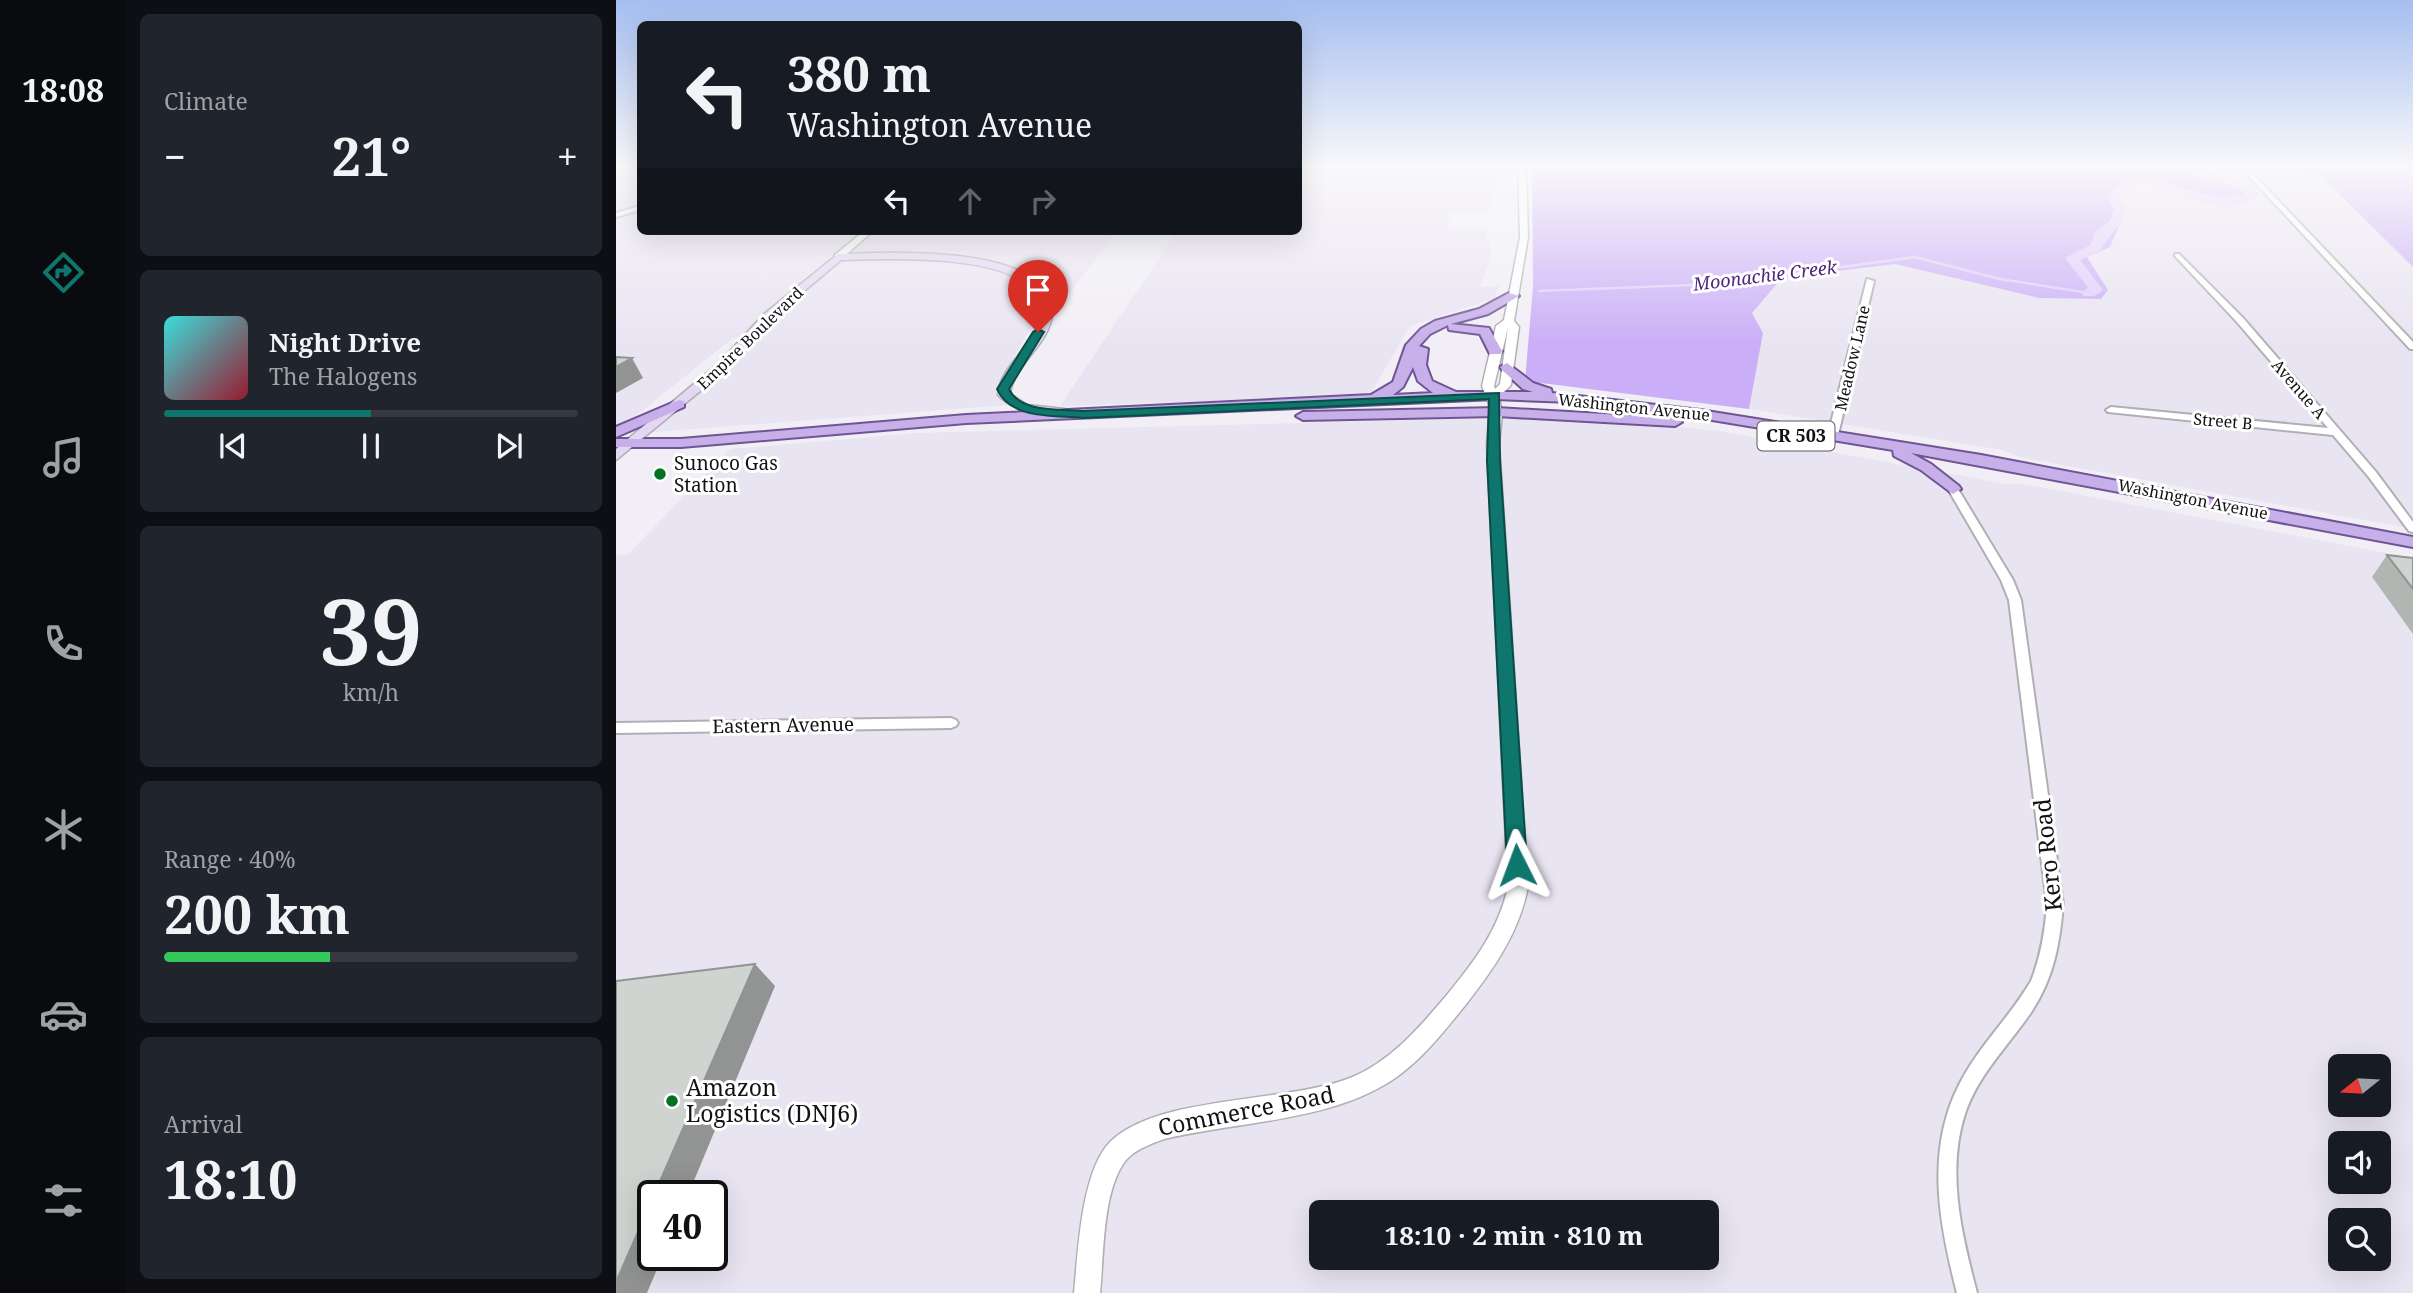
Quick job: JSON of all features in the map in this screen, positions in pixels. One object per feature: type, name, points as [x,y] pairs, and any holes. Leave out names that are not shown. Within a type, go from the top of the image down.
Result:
[{"type":"main road","points":[[838,257],[949,258],[988,264],[1024,277],[1044,297],[1046,314],[1005,383],[1004,395],[1023,408],[1083,414]]},
{"type":"main road","name":"Empire Boulevard","points":[[616,456],[623,444],[679,404],[723,366],[767,317],[838,257]]},
{"type":"main road","points":[[1359,400],[1385,394],[1399,386],[1413,344],[1423,332],[1441,323],[1492,308],[1513,296]]},
{"type":"main road","points":[[1461,396],[1444,393],[1427,384],[1418,374],[1417,362],[1423,342],[1435,332],[1450,327],[1475,327],[1485,331],[1495,351]]},
{"type":"main road","points":[[1507,367],[1528,386],[1571,398]]},
{"type":"main road","points":[[1259,417],[1387,405],[1482,401],[1494,395]]},
{"type":"main road","name":"Washington Avenue","points":[[623,444],[1083,414],[1359,400],[1494,395],[1571,398],[1641,405],[1833,435],[2413,541]]},
{"type":"main road","points":[[616,433],[679,404]]},
{"type":"main road","name":"Washington Avenue","points":[[844,429],[1497,412],[1570,414],[1709,425],[1896,452],[2413,548]]},
{"type":"main road","points":[[1896,452],[1920,463],[1953,489]]},
{"type":"main road","points":[[1953,489],[1953,480],[1962,472],[1992,468]]},
{"type":"street","points":[[1509,322],[1524,237],[1524,224]]},
{"type":"street","points":[[2297,224],[2413,348]]},
{"type":"street","name":"Empire Boulevard","points":[[838,257],[864,235]]},
{"type":"street","name":"Avenue A","points":[[2177,254],[2238,317],[2336,432],[2413,529]]},
{"type":"street","name":"Meadow Lane","points":[[1833,435],[1870,281]]},
{"type":"street","points":[[1509,322],[1514,327],[1505,385],[1494,395],[1488,386],[1495,351],[1501,326],[1509,322]]},
{"type":"street","name":"Commerce Road","points":[[1087,1293],[1101,1187],[1107,1169],[1119,1150],[1151,1129],[1326,1097],[1386,1072],[1413,1052],[1488,961],[1506,933],[1518,887],[1493,460],[1497,412],[1494,395]]},
{"type":"street","name":"Street B","points":[[2111,410],[2336,432]]},
{"type":"street","name":"Kero Road","points":[[1953,489],[2007,580],[2015,600],[2056,904],[2055,932],[2041,983],[1966,1090],[1955,1122],[1948,1158],[1948,1199],[1952,1237],[1967,1293]]},
{"type":"street","name":"Eastern Avenue","points":[[616,728],[951,723]]},
{"type":"shaded area","points":[[616,224],[637,224],[637,235],[1114,235],[1064,300],[1043,305],[998,387],[1022,404],[641,433],[744,338],[733,338],[628,422],[616,425]]},
{"type":"shaded area","points":[[1302,224],[1449,224],[1448,229],[1485,229],[1492,255],[1480,287],[1499,286],[1496,298],[1410,326],[1371,393],[1060,406],[1174,235],[1302,235]]},
{"type":"shaded area","points":[[1532,224],[2120,224],[2110,247],[2087,257],[2108,290],[2101,299],[2039,298],[1895,264],[1782,278],[1752,313],[1763,333],[1749,409],[1525,381],[1533,286]]},
{"type":"shaded area","points":[[2097,224],[2370,224],[2413,267],[2413,529],[2024,458],[2002,450],[1749,409],[1763,333],[1752,313],[1782,278],[1895,264],[2039,298],[2108,290],[2087,257]]},
{"type":"shaded area","points":[[2370,224],[2413,224],[2413,267]]},
{"type":"shaded area","points":[[1524,417],[1617,420],[1719,431],[2006,484],[2024,484],[2413,558],[2413,1293],[616,1293],[616,554],[627,555],[730,449],[916,433]]},
{"type":"building","points":[[616,357],[632,358],[616,367]]},
{"type":"building","points":[[2387,555],[2413,558],[2413,589]]},
{"type":"building","name":"Amazon Logistics (DNJ6)","points":[[755,964],[661,1180],[637,1180],[637,1234],[616,1282],[616,981]]},
{"type":"waterway","name":"Moonachie Creek","points":[[2089,293],[2096,290],[2094,285],[2072,258],[2096,247],[2101,234],[2114,224]]},
{"type":"waterway","name":"Moonachie Creek","points":[[1539,291],[1717,284],[1915,257],[2000,279],[2089,293]]},
{"type":"place","name":"Sunoco Gas Station","points":[[660,474]]},
{"type":"place","name":"Amazon Logistics (DNJ6)","points":[[672,1101]]},
{"type":"route","points":[[1038,332],[1003,389],[1004,395],[1014,404],[1035,410],[1083,414],[1494,395],[1497,412],[1493,460],[1517,865]]}]
